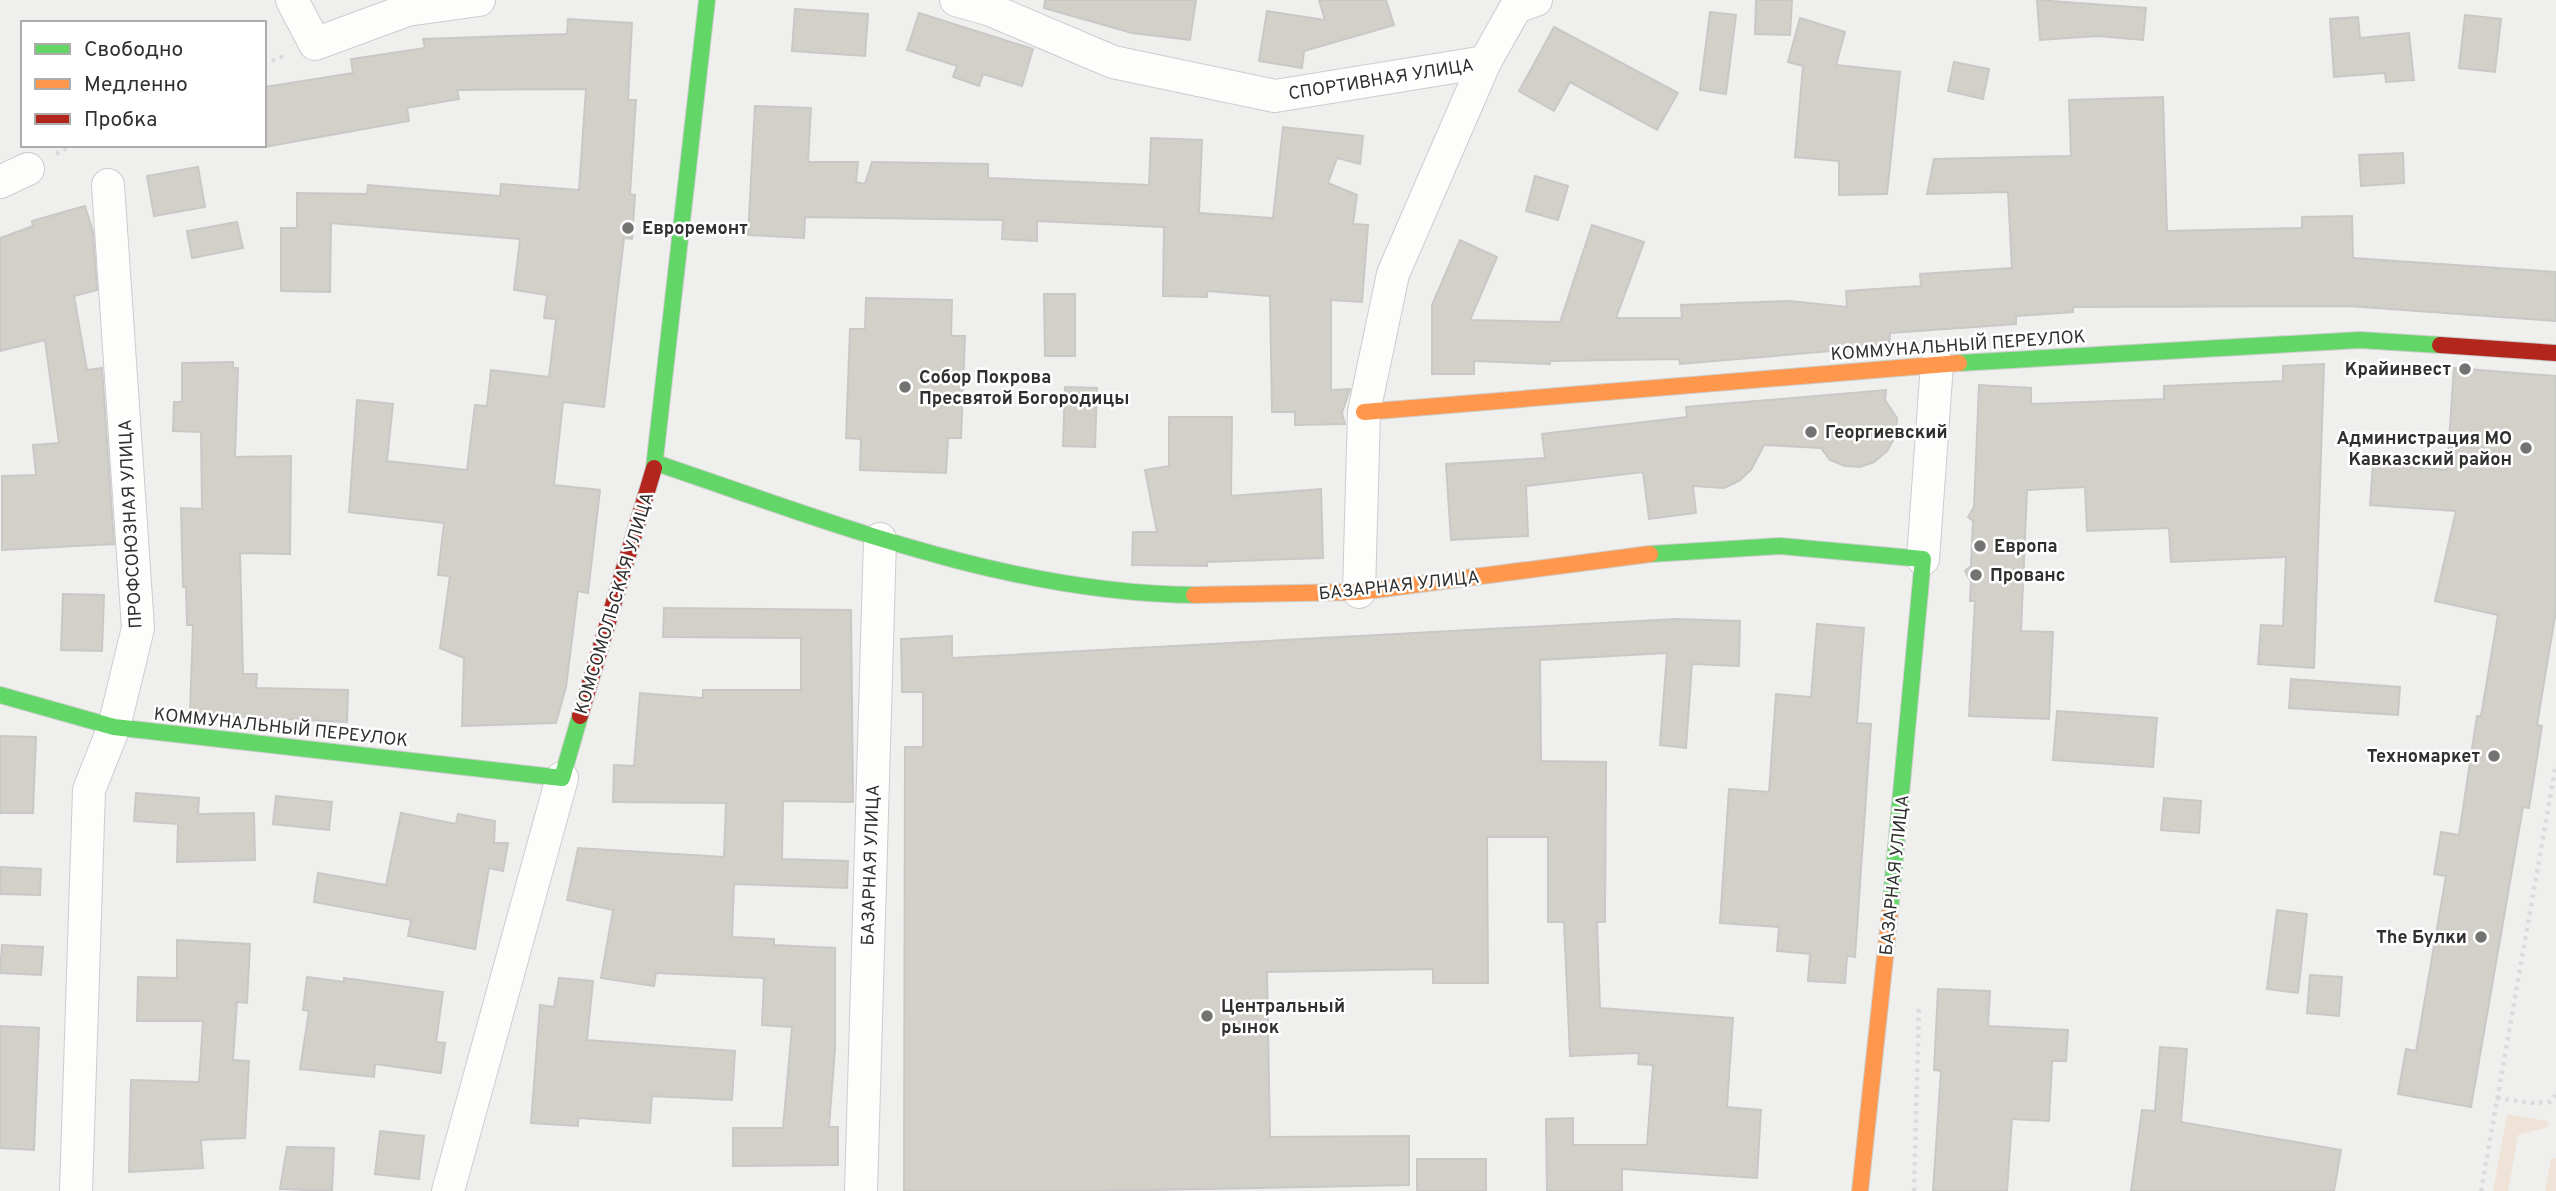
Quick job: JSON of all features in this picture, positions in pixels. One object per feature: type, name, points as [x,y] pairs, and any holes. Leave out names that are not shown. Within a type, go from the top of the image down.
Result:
[{"type":"main road","name":"КОМСОМОЛЬСКАЯ УЛИЦА","points":[[562,778],[656,463],[707,0]]},
{"type":"main road","name":"КОММУНАЛЬНЫЙ ПЕРЕУЛОК","points":[[1364,412],[1937,364],[2360,340],[2556,353]]},
{"type":"main road","name":"БАЗАРНАЯ УЛИЦА","points":[[656,463],[880,539],[1064,585],[1177,595],[1269,596],[1359,592],[1655,553],[1780,546],[1923,559],[1910,713],[1860,1191]]},
{"type":"main road","name":"КОММУНАЛЬНЫЙ ПЕРЕУЛОК","points":[[0,695],[114,727],[562,778]]},
{"type":"street","points":[[292,0],[315,44],[407,10],[479,0]]},
{"type":"street","name":"СПОРТИВНАЯ УЛИЦА","points":[[956,0],[991,10],[1113,62],[1275,96],[1485,62],[1516,7],[1536,0]]},
{"type":"street","points":[[1359,592],[1364,412],[1394,274],[1485,62]]},
{"type":"street","name":"ПРОФСОЮЗНАЯ УЛИЦА","points":[[76,1191],[89,790],[114,727],[138,628],[108,185]]},
{"type":"street","name":"БАЗАРНАЯ УЛИЦА","points":[[1923,559],[1937,364]]},
{"type":"street","name":"БАЗАРНАЯ УЛИЦА","points":[[861,1191],[880,539]]},
{"type":"street","name":"КОМСОМОЛЬСКАЯ УЛИЦА","points":[[448,1191],[562,778]]},
{"type":"path","points":[[2482,1191],[2556,764]]},
{"type":"path","points":[[2497,1098],[2531,1103],[2550,1102],[2556,1095]]},
{"type":"shaded area","points":[[2507,1114],[2548,1121],[2549,1127],[2518,1135],[2508,1191],[2493,1191]]},
{"type":"shaded area","points":[[2556,1158],[2556,1191],[2545,1191],[2551,1159]]},
{"type":"building","points":[[1045,0],[1196,0],[1190,40],[1132,33],[1044,8]]},
{"type":"building","points":[[1319,0],[1386,0],[1394,25],[1304,51],[1302,68],[1259,61],[1267,11],[1325,20]]},
{"type":"building","points":[[1756,0],[1792,0],[1790,35],[1755,34]]},
{"type":"building","points":[[2037,0],[2146,8],[2143,40],[2097,36],[2040,40]]},
{"type":"building","points":[[795,9],[868,14],[865,56],[792,51]]},
{"type":"building","points":[[1710,12],[1736,15],[1726,94],[1700,90]]},
{"type":"building","points":[[919,13],[1033,49],[1022,86],[983,74],[979,86],[953,77],[957,66],[907,50]]},
{"type":"building","points":[[2465,15],[2501,19],[2495,72],[2459,68]]},
{"type":"building","points":[[2358,17],[2360,38],[2409,33],[2414,80],[2386,82],[2385,73],[2334,77],[2330,19]]},
{"type":"building","points":[[1800,18],[1845,32],[1836,65],[1900,72],[1887,194],[1839,195],[1839,161],[1795,157],[1803,66],[1788,62]]},
{"type":"building","points":[[568,19],[632,23],[628,100],[636,100],[630,194],[635,195],[632,239],[624,238],[604,407],[563,402],[554,485],[600,490],[588,593],[578,591],[566,687],[556,723],[462,726],[464,658],[440,648],[450,576],[438,575],[444,523],[349,512],[357,400],[393,404],[387,461],[467,470],[475,405],[487,406],[491,370],[549,377],[556,319],[544,318],[547,295],[514,290],[520,239],[331,223],[330,292],[281,291],[281,228],[297,228],[297,193],[367,194],[368,185],[500,196],[501,184],[579,190],[586,89],[457,90],[459,99],[407,108],[409,121],[266,147],[266,87],[353,73],[351,59],[425,48],[423,39],[567,34]]},
{"type":"building","points":[[1554,27],[1678,93],[1657,130],[1570,82],[1554,111],[1519,91]]},
{"type":"building","points":[[1954,62],[1989,69],[1983,99],[1948,91]]},
{"type":"building","points":[[2163,97],[2167,231],[2302,228],[2302,217],[2352,216],[2353,258],[2556,272],[2556,321],[2348,306],[2073,307],[2073,312],[2016,316],[2016,324],[1890,333],[1889,346],[1680,364],[1679,359],[1550,361],[1550,364],[1474,361],[1474,374],[1432,374],[1432,305],[1460,240],[1497,257],[1470,320],[1560,322],[1592,225],[1644,242],[1616,318],[1682,318],[1681,305],[1790,301],[1847,307],[1846,291],[1921,286],[1920,274],[2012,268],[2008,192],[1927,194],[1934,159],[2071,156],[2069,100]]},
{"type":"building","points":[[755,106],[811,108],[808,162],[858,162],[856,182],[865,184],[872,162],[988,164],[988,178],[1149,185],[1151,138],[1202,140],[1199,213],[1273,218],[1283,127],[1363,136],[1360,164],[1337,158],[1328,183],[1357,195],[1353,224],[1368,225],[1362,302],[1331,300],[1331,390],[1350,389],[1342,413],[1345,424],[1295,425],[1295,412],[1272,412],[1270,296],[1207,291],[1207,297],[1163,296],[1164,227],[1037,221],[1037,241],[1002,239],[1003,220],[805,217],[804,238],[748,235]]},
{"type":"building","points":[[2403,153],[2404,183],[2361,186],[2359,155]]},
{"type":"building","points":[[198,167],[205,207],[154,216],[147,176]]},
{"type":"building","points":[[1535,176],[1568,186],[1558,220],[1526,211]]},
{"type":"building","points":[[85,206],[93,232],[97,290],[74,296],[87,370],[102,368],[114,544],[2,550],[2,476],[36,475],[33,445],[59,443],[45,340],[0,351],[0,238],[33,226],[32,221]]},
{"type":"building","points":[[237,222],[243,248],[192,258],[187,231]]},
{"type":"building","points":[[1044,294],[1075,294],[1075,356],[1045,356]]},
{"type":"building","name":"Собор Покрова Пресвятой Богородицы","points":[[866,298],[952,300],[951,336],[965,336],[961,438],[948,438],[946,473],[860,470],[861,439],[846,438],[850,329],[865,329]]},
{"type":"building","points":[[233,362],[233,368],[238,368],[235,457],[291,456],[290,554],[240,553],[243,674],[257,674],[256,688],[348,690],[347,722],[190,714],[193,625],[187,625],[186,587],[183,587],[181,508],[202,509],[201,432],[173,431],[174,402],[182,402],[182,363]]},
{"type":"building","points":[[2324,364],[2314,668],[2258,664],[2261,625],[2283,626],[2286,557],[2171,562],[2169,528],[2087,531],[2085,487],[2027,490],[2021,631],[2053,632],[2049,719],[1969,716],[1975,601],[1970,601],[1971,582],[1965,571],[1971,566],[1973,521],[1968,517],[1974,507],[1979,385],[2031,388],[2031,404],[2164,399],[2164,386],[2283,381],[2283,366]]},
{"type":"building","points":[[2454,368],[2556,376],[2556,610],[2537,725],[2542,726],[2529,808],[2523,807],[2471,1107],[2398,1094],[2406,1049],[2416,1051],[2446,876],[2434,874],[2441,832],[2459,835],[2477,716],[2481,716],[2498,615],[2435,601],[2456,511],[2370,505],[2373,464],[2447,470]]},
{"type":"building","points":[[1065,387],[1097,388],[1095,447],[1063,446]]},
{"type":"building","points":[[1886,390],[1885,400],[1897,418],[1896,435],[1887,451],[1874,462],[1860,467],[1845,466],[1830,460],[1821,448],[1764,445],[1751,470],[1739,481],[1724,488],[1693,486],[1696,513],[1649,519],[1643,472],[1526,486],[1528,536],[1451,540],[1446,464],[1545,458],[1542,434],[1687,417],[1686,407]]},
{"type":"building","points":[[1169,417],[1232,417],[1231,496],[1321,489],[1323,558],[1207,562],[1207,566],[1132,565],[1133,532],[1157,532],[1145,470],[1169,466]]},
{"type":"building","points":[[63,594],[104,595],[102,651],[61,650]]},
{"type":"building","points":[[664,608],[851,610],[853,802],[783,801],[782,859],[848,861],[847,888],[734,884],[732,937],[774,939],[774,945],[835,948],[835,1049],[829,1127],[838,1127],[838,1165],[733,1166],[733,1128],[783,1128],[792,1027],[762,1025],[764,978],[656,973],[654,986],[601,978],[613,910],[567,900],[578,848],[724,857],[726,803],[613,802],[614,765],[634,766],[640,693],[703,698],[703,690],[801,690],[801,638],[663,637]]},
{"type":"building","name":"Центральный рынок","points":[[1676,619],[1740,621],[1739,666],[1692,664],[1686,748],[1660,745],[1667,653],[1540,660],[1541,761],[1606,762],[1605,922],[1597,922],[1600,1008],[1733,1018],[1727,1107],[1761,1110],[1757,1178],[1622,1169],[1622,1191],[1547,1191],[1546,1119],[1573,1118],[1573,1145],[1647,1145],[1653,1065],[1638,1064],[1639,1053],[1570,1056],[1564,922],[1548,922],[1548,837],[1487,837],[1488,983],[1433,983],[1433,969],[1267,972],[1270,1137],[1409,1136],[1409,1185],[1098,1191],[904,1191],[905,747],[923,747],[923,692],[902,692],[901,639],[952,636],[952,658]]},
{"type":"building","points":[[1817,624],[1864,628],[1857,723],[1871,724],[1855,957],[1847,956],[1845,983],[1808,981],[1810,954],[1777,951],[1779,927],[1720,923],[1729,789],[1769,792],[1776,694],[1811,697]]},
{"type":"building","points":[[2291,679],[2400,687],[2398,715],[2289,708]]},
{"type":"building","points":[[2057,711],[2157,718],[2153,767],[2053,760]]},
{"type":"building","points":[[0,736],[36,737],[33,813],[0,813]]},
{"type":"building","points":[[136,793],[199,798],[198,814],[254,813],[255,860],[177,862],[178,824],[134,821]]},
{"type":"building","points":[[276,796],[332,802],[329,830],[273,824]]},
{"type":"building","points":[[2164,798],[2201,801],[2199,833],[2161,830]]},
{"type":"building","points":[[401,813],[456,824],[458,814],[495,821],[494,843],[508,843],[503,871],[489,868],[475,949],[408,936],[411,920],[314,902],[318,873],[386,885]]},
{"type":"building","points":[[1,867],[41,869],[40,895],[0,894]]},
{"type":"building","points":[[2277,910],[2307,914],[2298,993],[2267,989]]},
{"type":"building","points":[[177,940],[250,944],[247,1003],[237,1002],[233,1060],[249,1061],[245,1138],[201,1140],[203,1168],[129,1172],[131,1080],[199,1082],[203,1021],[137,1021],[138,977],[177,978]]},
{"type":"building","points":[[2,945],[43,947],[41,975],[0,973]]},
{"type":"building","points":[[2310,975],[2342,977],[2339,1016],[2307,1013]]},
{"type":"building","points":[[307,977],[344,982],[344,978],[443,992],[436,1042],[445,1043],[441,1073],[375,1064],[374,1077],[300,1069],[309,1011],[303,1010]]},
{"type":"building","points":[[559,978],[593,981],[587,1040],[735,1051],[732,1100],[652,1096],[650,1123],[578,1118],[578,1126],[531,1123],[540,1005],[554,1007]]},
{"type":"building","points":[[1938,989],[1990,991],[1988,1026],[2068,1030],[2066,1061],[2052,1061],[2049,1121],[2012,1119],[2007,1191],[1933,1191],[1941,1071],[1934,1070]]},
{"type":"building","points":[[0,1026],[39,1028],[34,1150],[0,1148]]},
{"type":"building","points":[[2160,1047],[2187,1049],[2181,1122],[2341,1150],[2334,1191],[2131,1191],[2142,1110],[2155,1111]]},
{"type":"building","points":[[380,1131],[424,1136],[419,1179],[375,1174]]},
{"type":"building","points":[[287,1147],[334,1148],[332,1191],[280,1189]]},
{"type":"building","points":[[1417,1159],[1486,1159],[1486,1191],[1417,1191]]},
{"type":"traffic: fast","points":[[654,468],[707,0]]},
{"type":"traffic: fast","points":[[1959,363],[2360,340],[2440,345]]},
{"type":"traffic: fast","points":[[656,463],[854,530],[988,568],[1056,582],[1124,591],[1194,595]]},
{"type":"traffic: fast","points":[[1650,554],[1780,546],[1923,559],[1890,911]]},
{"type":"traffic: fast","points":[[0,695],[114,727],[562,778],[580,716]]},
{"type":"traffic: slow","points":[[1364,412],[1959,363]]},
{"type":"traffic: slow","points":[[1194,595],[1359,592],[1650,554]]},
{"type":"traffic: slow","points":[[1860,1191],[1890,911]]},
{"type":"traffic: jam","points":[[2440,345],[2556,353]]},
{"type":"traffic: jam","points":[[580,716],[654,468]]},
{"type":"place","name":"Евроремонт","points":[[628,228]]},
{"type":"place","name":"Крайинвест","points":[[2465,369]]},
{"type":"place","name":"Собор Покрова Пресвятой Богородицы","points":[[905,387]]},
{"type":"place","name":"Георгиевский","points":[[1811,432]]},
{"type":"place","name":"Администрация МО Кавказский район","points":[[2526,448]]},
{"type":"place","name":"Европа","points":[[1980,546]]},
{"type":"place","name":"Прованс","points":[[1976,575]]},
{"type":"place","name":"Техномаркет","points":[[2494,756]]},
{"type":"place","name":"The Булки","points":[[2481,937]]},
{"type":"place","name":"Центральный рынок","points":[[1207,1016]]}]
